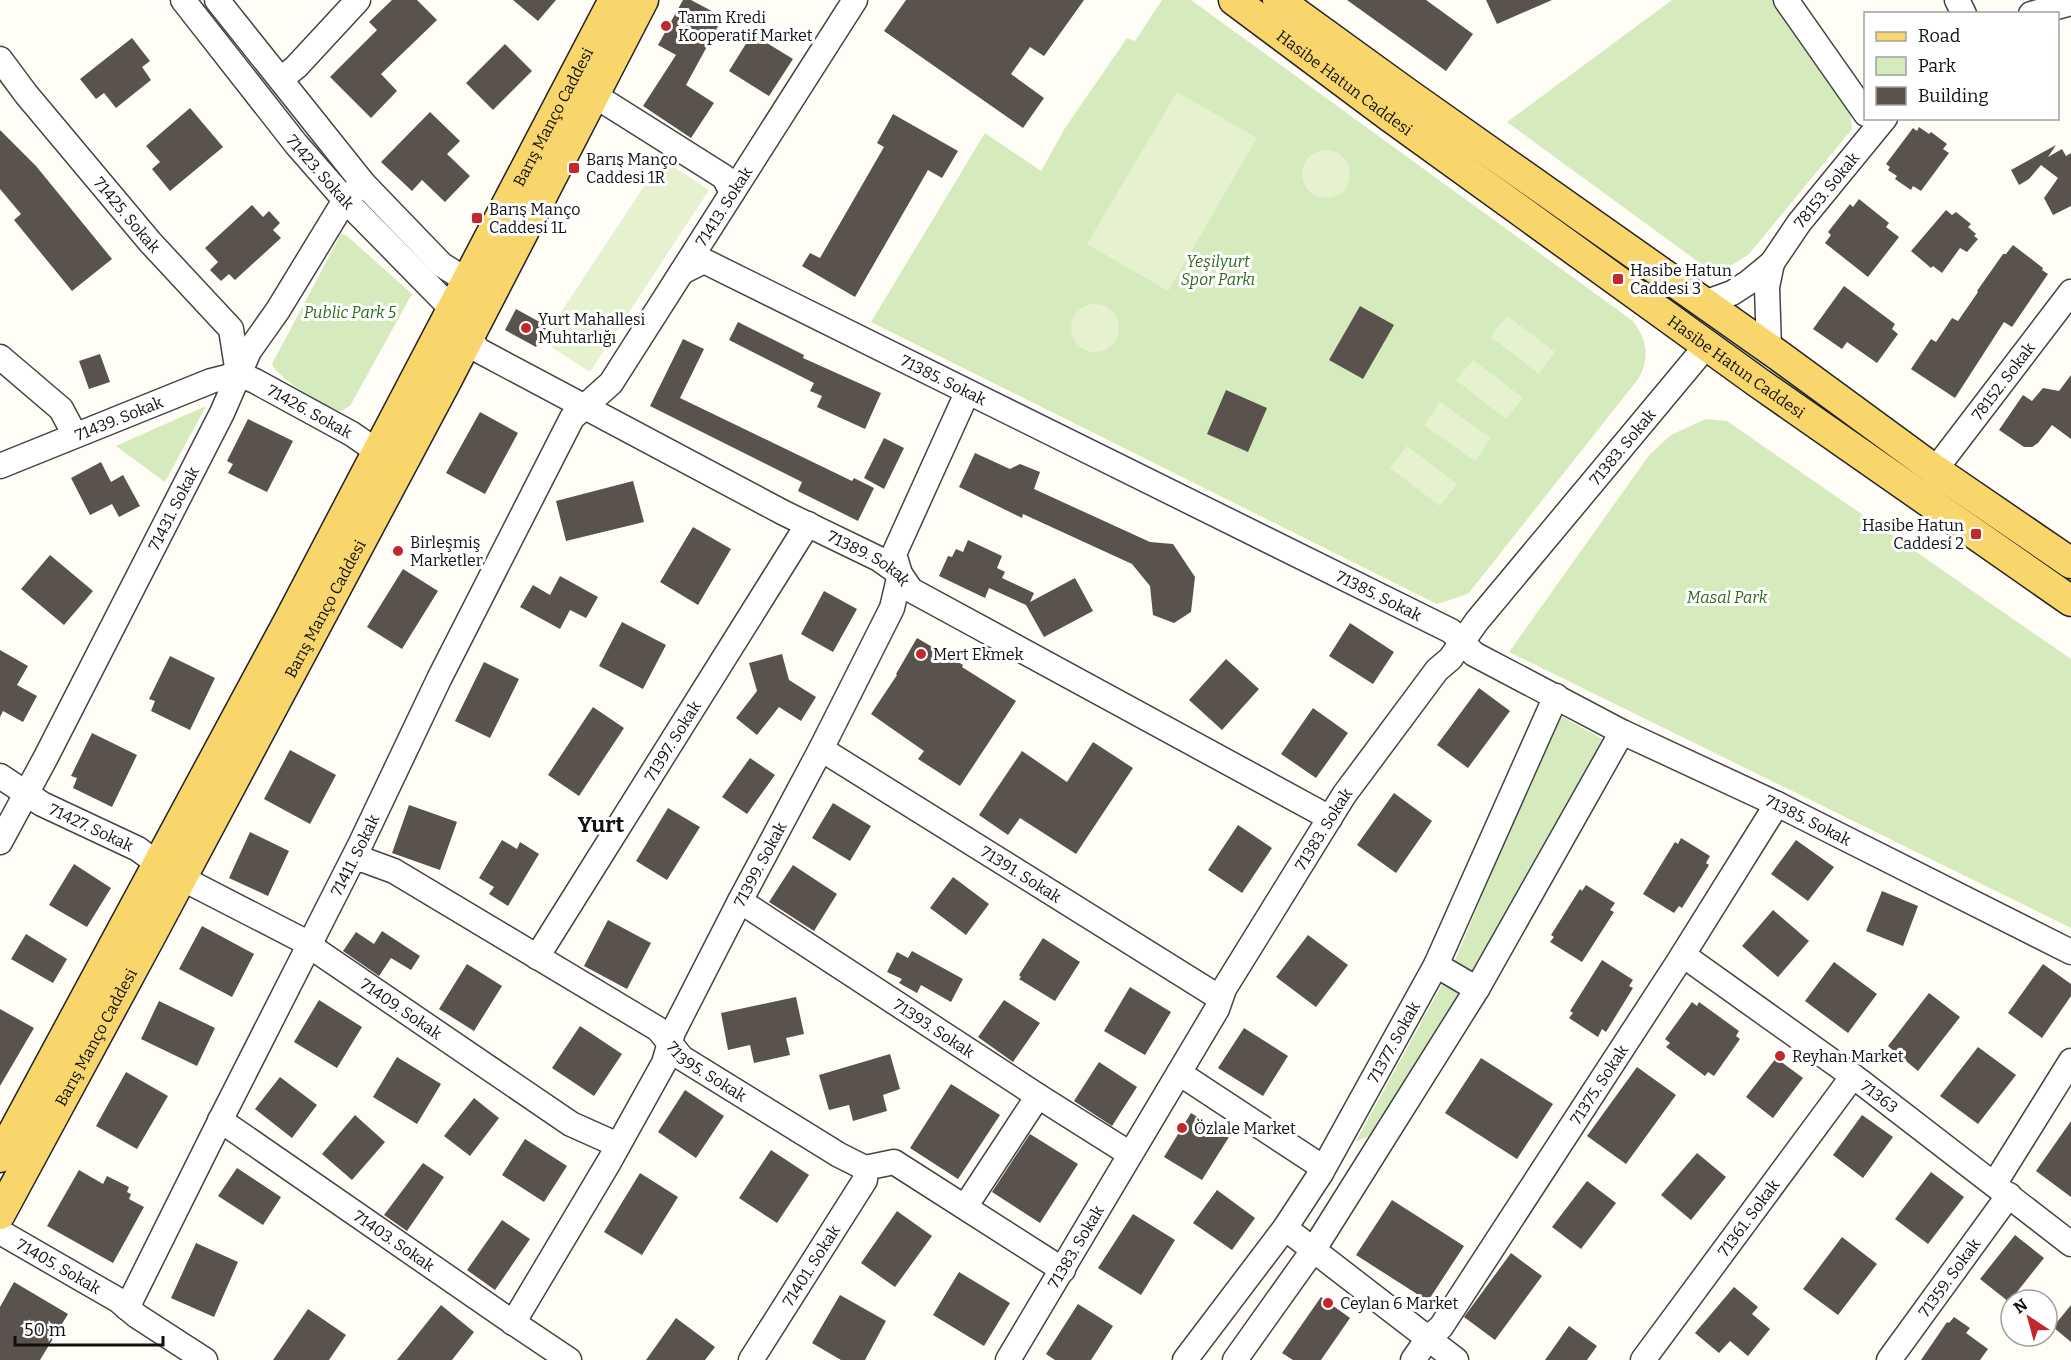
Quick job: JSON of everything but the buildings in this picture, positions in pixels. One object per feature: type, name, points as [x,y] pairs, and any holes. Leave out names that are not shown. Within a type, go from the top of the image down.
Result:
[{"type":"main road","name":"Barış Manço Caddesi","points":[[0,1157],[170,870],[468,336],[468,298],[614,0]]},
{"type":"main road","name":"Barış Manço Caddesi","points":[[0,1214],[378,452],[420,373],[594,95],[644,0]]},
{"type":"main road","name":"Hasibe Hatun Caddesi","points":[[1234,0],[1388,115],[1707,345],[2071,601]]},
{"type":"main road","name":"Hasibe Hatun Caddesi","points":[[1278,0],[1769,349],[1935,470],[2071,563]]},
{"type":"street","name":"71423. Sokak","points":[[183,0],[296,144],[345,200],[468,298]]},
{"type":"street","name":"71423. Sokak","points":[[217,0],[363,183],[442,265],[468,298]]},
{"type":"street","points":[[281,79],[296,67],[358,0]]},
{"type":"street","name":"71413. Sokak","points":[[585,406],[611,383],[855,0]]},
{"type":"street","points":[[1786,0],[1864,106]]},
{"type":"street","points":[[2038,12],[2071,3]]},
{"type":"street","name":"71425. Sokak","points":[[4,72],[150,242],[231,329],[238,374]]},
{"type":"street","points":[[594,95],[724,177],[732,193]]},
{"type":"street","name":"78153. Sokak","points":[[1704,303],[1732,293],[1772,263],[1874,120]]},
{"type":"street","name":"71431. Sokak","points":[[0,842],[222,413],[249,351],[278,310],[345,200],[363,183]]},
{"type":"street","name":"71385. Sokak","points":[[682,272],[704,261],[967,393],[1451,630],[1474,654],[1622,732],[1777,804],[2071,952]]},
{"type":"street","name":"78153. Sokak","points":[[1769,349],[1767,287],[1772,263]]},
{"type":"street","name":"78152. Sokak","points":[[1935,470],[2071,292]]},
{"type":"street","name":"71389. Sokak","points":[[468,336],[478,350],[879,559],[900,574],[911,590],[1330,818]]},
{"type":"street","name":"71383. Sokak","points":[[1008,1360],[1217,1009],[1220,998],[1344,795],[1422,689],[1707,345]]},
{"type":"street","points":[[0,357],[61,409],[75,435]]},
{"type":"street","name":"71439. Sokak","points":[[0,466],[212,381],[238,374]]},
{"type":"street","name":"71426. Sokak","points":[[238,374],[352,434],[378,452]]},
{"type":"street","name":"71399. Sokak","points":[[513,1323],[664,1063],[674,1032],[892,608],[900,574],[894,554],[967,393]]},
{"type":"street","name":"71411. Sokak","points":[[127,1308],[353,860],[439,679],[567,428],[585,406]]},
{"type":"street","name":"71397. Sokak","points":[[537,957],[808,524]]},
{"type":"street","name":"71377. Sokak","points":[[1185,1360],[1285,1228],[1321,1173],[1436,965],[1556,696]]},
{"type":"street","points":[[1235,1360],[1314,1249],[1477,989],[1622,732]]},
{"type":"street","name":"71391. Sokak","points":[[821,750],[1220,998]]},
{"type":"street","name":"71427. Sokak","points":[[0,776],[42,804],[138,849],[170,870]]},
{"type":"street","name":"71375. Sokak","points":[[1413,1360],[1429,1337],[1441,1327],[1683,955],[1777,804]]},
{"type":"street","name":"71395. Sokak","points":[[353,860],[364,860],[394,871],[658,1029],[681,1058],[839,1155],[865,1167]]},
{"type":"street","name":"71409. Sokak","points":[[170,870],[309,946],[571,1124],[618,1144]]},
{"type":"street","name":"71393. Sokak","points":[[740,901],[1130,1154]]},
{"type":"street","name":"71363","points":[[1683,955],[1853,1076],[2071,1244]]},
{"type":"street","points":[[1436,965],[1477,989]]},
{"type":"street","name":"71359. Sokak","points":[[1889,1360],[2002,1189],[2071,1061]]},
{"type":"street","points":[[1179,1073],[1316,1163],[1321,1173]]},
{"type":"street","name":"71361. Sokak","points":[[1643,1360],[1853,1076]]},
{"type":"street","points":[[965,1207],[1038,1096]]},
{"type":"street","name":"71403. Sokak","points":[[220,1120],[569,1360]]},
{"type":"street","points":[[865,1167],[894,1162],[1063,1270]]},
{"type":"street","name":"71401. Sokak","points":[[751,1360],[865,1180],[865,1167]]},
{"type":"street","points":[[1285,1228],[1456,1360]]},
{"type":"street","name":"71405. Sokak","points":[[0,1232],[118,1300],[205,1360]]},
{"type":"green space","name":"Yeşilyurt Spor Parkı","points":[[1162,0],[1191,0],[1633,321],[1641,335],[1646,356],[1639,378],[1468,594],[1437,604],[871,322],[985,133],[1041,171],[1065,128],[1127,38],[1135,41]]},
{"type":"green space","points":[[1672,0],[1773,0],[1850,111],[1852,129],[1749,254],[1729,267],[1712,272],[1507,122]]},
{"type":"green space","points":[[1177,92],[1257,138],[1168,291],[1087,244]]},
{"type":"green space","points":[[1400,103],[1767,364],[1763,370],[1522,198]]},
{"type":"green space","points":[[1321,150],[1331,150],[1346,160],[1350,174],[1349,183],[1340,194],[1331,198],[1321,198],[1306,188],[1302,179],[1302,169],[1312,154]]},
{"type":"green space","points":[[662,159],[709,190],[590,372],[542,341]]},
{"type":"green space","name":"Public Park 5","points":[[341,234],[346,235],[412,294],[350,406],[341,411],[303,392],[283,377],[272,364]]},
{"type":"green space","points":[[1090,304],[1100,304],[1115,314],[1119,328],[1118,337],[1109,348],[1100,352],[1090,352],[1075,342],[1071,333],[1071,323],[1081,308]]},
{"type":"green space","points":[[1507,316],[1555,352],[1539,374],[1491,337]]},
{"type":"green space","points":[[1473,360],[1523,398],[1506,419],[1456,380]]},
{"type":"green space","points":[[1772,367],[2025,547],[2022,551],[1767,373]]},
{"type":"green space","points":[[1440,402],[1491,438],[1475,461],[1424,425]]},
{"type":"green space","points":[[206,406],[165,482],[116,446]]},
{"type":"green space","name":"Masal Park","points":[[1706,419],[1727,421],[2071,659],[2071,928],[1509,652],[1650,454],[1671,435]]},
{"type":"green space","points":[[1407,446],[1457,484],[1440,506],[1390,468]]},
{"type":"green space","points":[[1557,714],[1608,742],[1474,975],[1454,963]]},
{"type":"green space","points":[[1444,981],[1464,993],[1383,1132],[1356,1141]]},
{"type":"place","name":"Tarım Kredi Kooperatif Market","points":[[666,26]]},
{"type":"place","name":"Barış Manço Caddesi 1R","points":[[574,168]]},
{"type":"place","name":"Barış Manço Caddesi 1L","points":[[477,218]]},
{"type":"place","name":"Hasibe Hatun Caddesi 3","points":[[1618,279]]},
{"type":"place","name":"Yurt Mahallesi Muhtarlığı","points":[[526,328]]},
{"type":"place","name":"Hasibe Hatun Caddesi 2","points":[[1976,534]]},
{"type":"place","name":"Birleşmiş Marketler","points":[[398,551]]},
{"type":"place","name":"Mert Ekmek","points":[[921,654]]},
{"type":"place","name":"Reyhan Market","points":[[1780,1056]]},
{"type":"place","name":"Özlale Market","points":[[1182,1128]]},
{"type":"place","name":"Ceylan 6 Market","points":[[1328,1303]]},
{"type":"district","name":"Yurt","points":[[601,824]]}]
